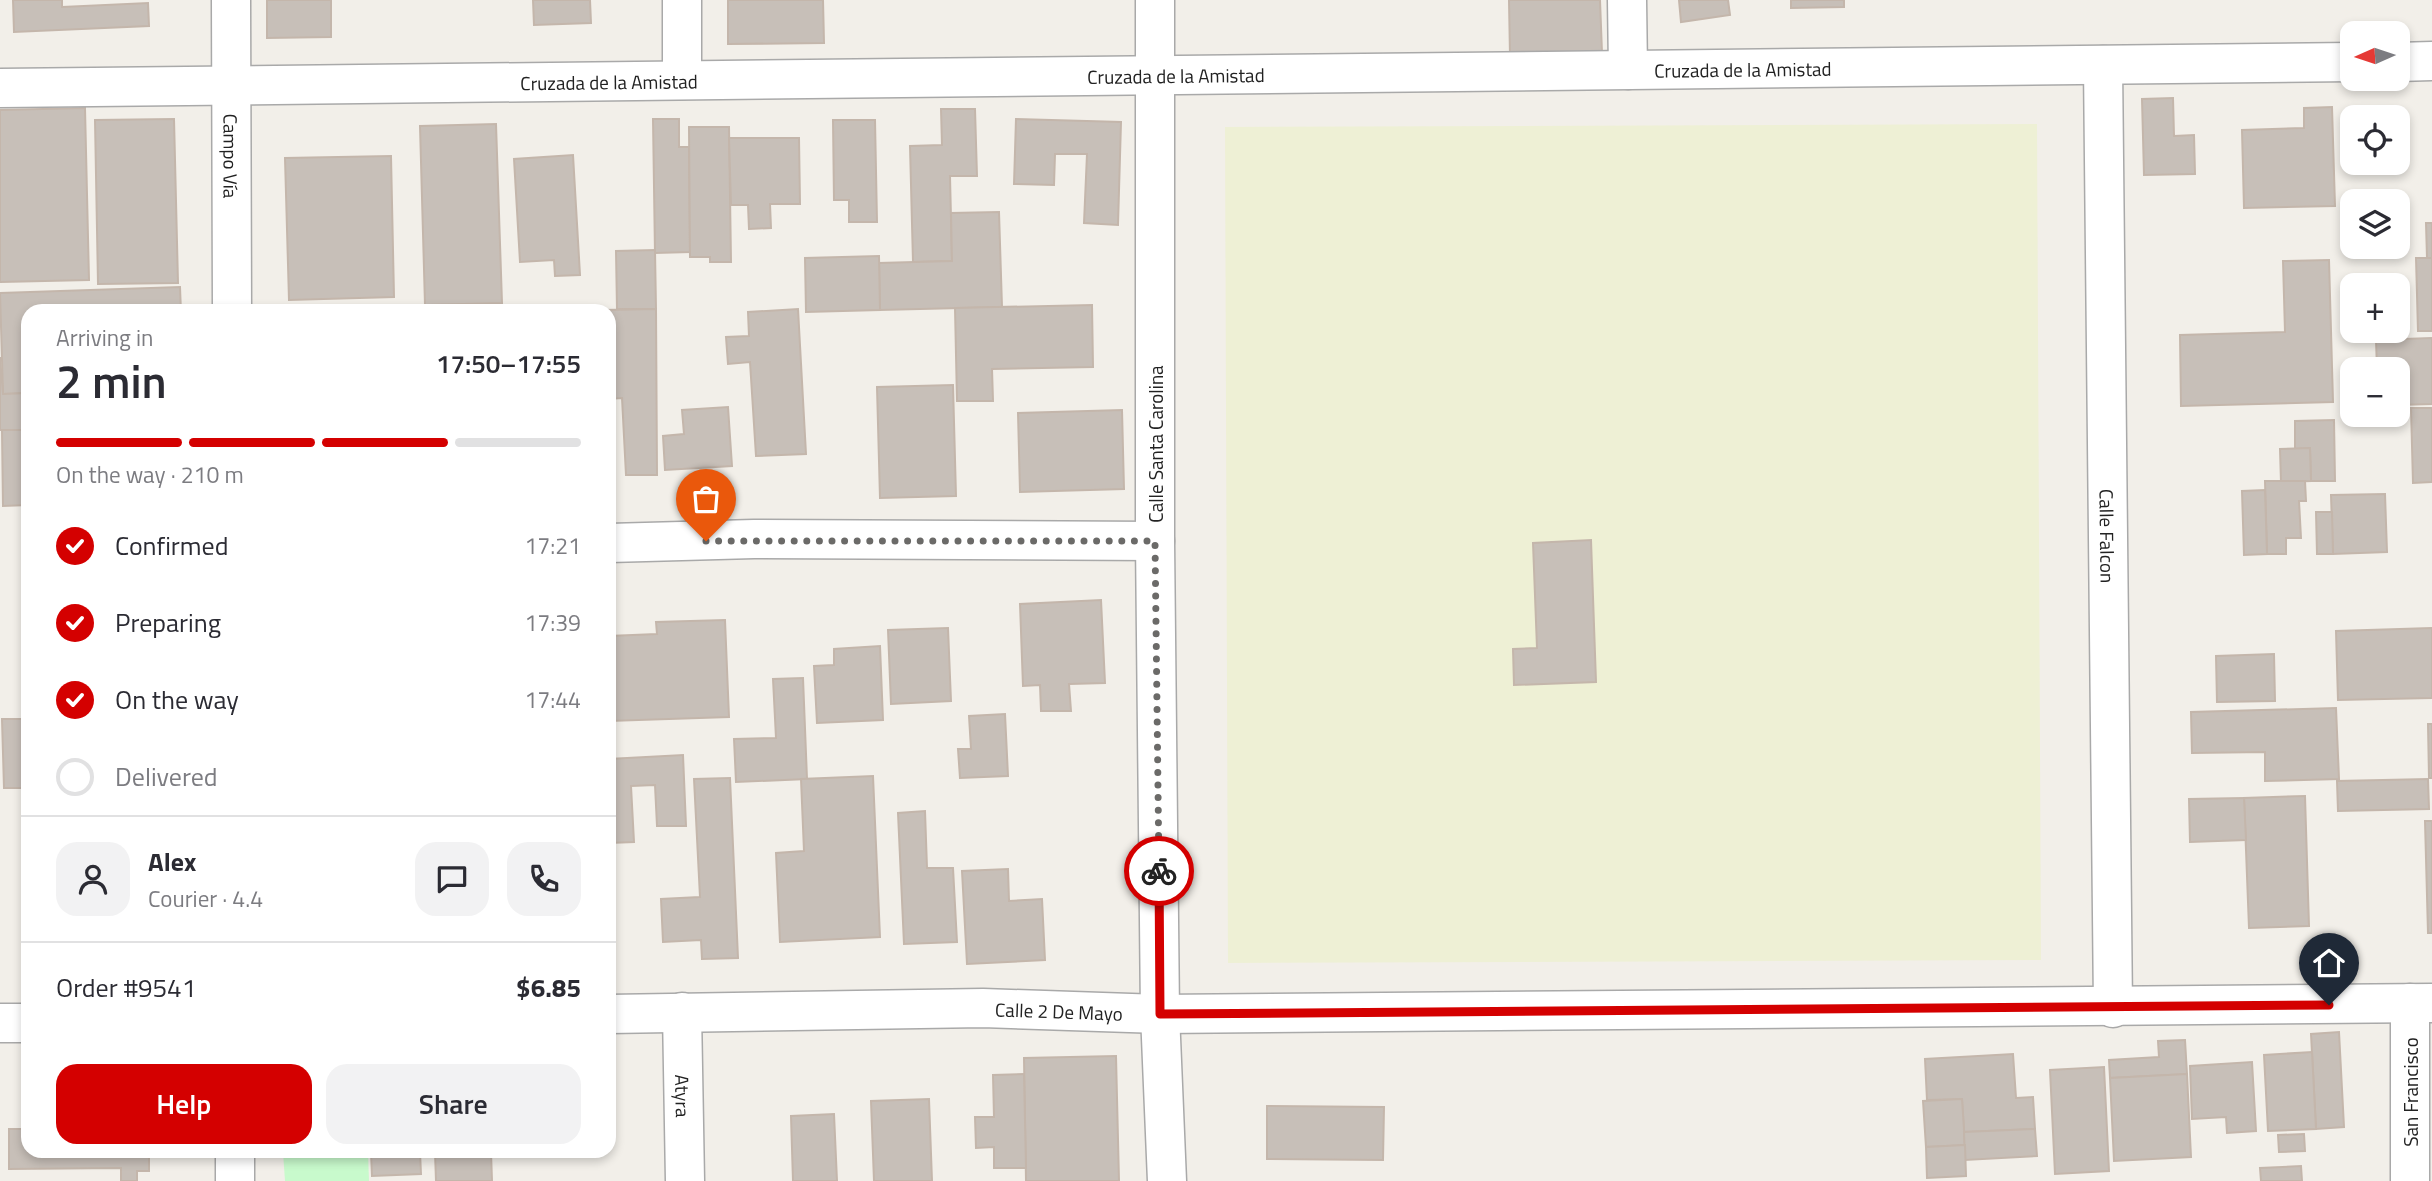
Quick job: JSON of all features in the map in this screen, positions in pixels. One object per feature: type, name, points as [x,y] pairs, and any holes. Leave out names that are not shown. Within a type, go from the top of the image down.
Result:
[{"type":"street","name":"Campo Vía","points":[[231,0],[232,304]]},
{"type":"street","points":[[682,0],[682,80]]},
{"type":"street","name":"Calle Santa Carolina","points":[[1155,0],[1155,541],[1160,1014],[1167,1181]]},
{"type":"street","points":[[1628,0],[1628,70]]},
{"type":"street","points":[[2410,62],[2432,61]]},
{"type":"street","name":"Cruzada de la Amistad","points":[[0,88],[2340,62]]},
{"type":"street","name":"Calle Falcon","points":[[2103,65],[2113,1008]]},
{"type":"street","points":[[616,544],[754,539],[1155,541]]},
{"type":"street","name":"Calle 2 De Mayo","points":[[616,1014],[983,1008],[1160,1014],[2113,1008],[2421,1003]]},
{"type":"street","name":"San Francisco","points":[[2410,1181],[2421,1003]]},
{"type":"street","name":"Atyra","points":[[682,1012],[685,1181]]},
{"type":"street","points":[[0,1023],[21,1023]]},
{"type":"street","points":[[235,1158],[235,1181]]},
{"type":"green space","points":[[2037,124],[2041,960],[1228,963],[1225,127]]},
{"type":"green space","points":[[283,1158],[368,1158],[369,1181],[285,1181]]},
{"type":"building","points":[[13,0],[62,0],[62,7],[148,3],[149,26],[14,32]]},
{"type":"building","points":[[267,0],[331,0],[331,37],[267,38]]},
{"type":"building","points":[[533,0],[590,0],[591,23],[534,25]]},
{"type":"building","points":[[728,0],[823,0],[824,43],[728,44]]},
{"type":"building","points":[[1509,0],[1600,0],[1602,53],[1510,56]]},
{"type":"building","points":[[1679,0],[1728,0],[1730,15],[1681,22]]},
{"type":"building","points":[[1791,0],[1844,0],[1844,7],[1791,8]]},
{"type":"building","points":[[2173,98],[2174,136],[2194,135],[2195,174],[2144,175],[2142,99]]},
{"type":"building","points":[[2332,107],[2335,206],[2244,208],[2242,130],[2304,128],[2304,108]]},
{"type":"building","points":[[85,108],[89,280],[0,282],[0,110]]},
{"type":"building","points":[[941,109],[975,109],[977,176],[950,176],[952,261],[913,262],[910,146],[942,145]]},
{"type":"building","points":[[174,119],[178,283],[98,284],[95,120]]},
{"type":"building","points":[[653,119],[679,119],[679,147],[689,147],[690,252],[655,253]]},
{"type":"building","points":[[1016,119],[1121,122],[1118,225],[1084,223],[1087,154],[1055,154],[1054,185],[1014,184]]},
{"type":"building","points":[[833,120],[875,120],[877,222],[849,222],[849,200],[834,200]]},
{"type":"building","points":[[496,124],[502,303],[425,304],[420,126]]},
{"type":"building","points":[[689,127],[729,127],[731,262],[710,262],[710,257],[690,257]]},
{"type":"building","points":[[729,138],[799,138],[800,204],[770,204],[771,228],[749,229],[748,205],[731,205]]},
{"type":"building","points":[[573,155],[580,275],[555,276],[554,260],[520,262],[514,159]]},
{"type":"building","points":[[391,156],[394,297],[289,300],[285,158]]},
{"type":"building","points":[[999,212],[1002,307],[880,310],[879,263],[952,261],[951,213]]},
{"type":"building","points":[[2426,223],[2432,223],[2432,258],[2427,258]]},
{"type":"building","points":[[655,250],[656,309],[617,309],[616,251]]},
{"type":"building","points":[[879,256],[880,310],[806,312],[805,258]]},
{"type":"building","points":[[2416,258],[2432,258],[2432,331],[2418,331]]},
{"type":"building","points":[[2329,260],[2333,402],[2181,406],[2180,335],[2285,332],[2283,261]]},
{"type":"building","points":[[180,287],[181,304],[21,304],[21,393],[3,394],[0,293]]},
{"type":"building","points":[[1092,305],[1093,367],[992,369],[993,401],[957,401],[955,308]]},
{"type":"building","points":[[656,309],[657,475],[626,475],[622,398],[616,398],[616,310]]},
{"type":"building","points":[[798,309],[806,454],[756,456],[750,362],[728,364],[726,337],[749,336],[748,312]]},
{"type":"building","points":[[2432,338],[2432,404],[2410,405],[2410,357],[2377,357],[2376,343],[2410,343],[2410,339]]},
{"type":"building","points":[[0,357],[3,394],[21,393],[21,430],[0,430]]},
{"type":"building","points":[[953,385],[956,496],[880,498],[877,387]]},
{"type":"building","points":[[728,407],[732,466],[665,470],[663,436],[684,434],[682,410]]},
{"type":"building","points":[[2411,408],[2432,408],[2432,482],[2413,483]]},
{"type":"building","points":[[1122,410],[1124,489],[1020,492],[1018,413]]},
{"type":"building","points":[[2334,420],[2335,481],[2311,481],[2310,448],[2295,449],[2295,421]]},
{"type":"building","points":[[2,430],[21,430],[21,505],[3,506]]},
{"type":"building","points":[[2310,448],[2311,481],[2281,482],[2280,449]]},
{"type":"building","points":[[2265,481],[2305,481],[2306,501],[2299,501],[2301,538],[2286,538],[2286,554],[2267,554]]},
{"type":"building","points":[[2265,490],[2267,554],[2244,555],[2242,491]]},
{"type":"building","points":[[2385,494],[2387,552],[2333,554],[2331,495]]},
{"type":"building","points":[[2316,512],[2332,512],[2333,554],[2317,554]]},
{"type":"building","points":[[1591,540],[1596,682],[1514,685],[1513,649],[1537,648],[1533,543]]},
{"type":"building","points":[[1101,600],[1105,683],[1069,684],[1071,711],[1041,711],[1040,685],[1023,686],[1020,604]]},
{"type":"building","points":[[725,620],[729,717],[616,721],[616,636],[657,634],[656,622]]},
{"type":"building","points":[[948,628],[951,701],[891,704],[888,630]]},
{"type":"building","points":[[2432,628],[2432,698],[2338,700],[2336,631]]},
{"type":"building","points":[[880,646],[883,720],[817,723],[814,666],[834,665],[834,649]]},
{"type":"building","points":[[2274,654],[2275,701],[2217,702],[2216,656]]},
{"type":"building","points":[[803,678],[807,779],[736,782],[734,739],[776,738],[773,679]]},
{"type":"building","points":[[2336,708],[2339,779],[2265,781],[2265,752],[2192,753],[2191,712]]},
{"type":"building","points":[[1005,714],[1008,776],[960,778],[958,749],[971,749],[969,716]]},
{"type":"building","points":[[2,719],[21,719],[21,788],[4,788]]},
{"type":"building","points":[[2428,724],[2432,724],[2432,778],[2429,778]]},
{"type":"building","points":[[683,755],[686,826],[657,826],[655,785],[631,786],[634,842],[616,843],[616,759]]},
{"type":"building","points":[[873,776],[880,937],[780,942],[776,853],[804,851],[801,779]]},
{"type":"building","points":[[730,778],[738,958],[702,959],[701,940],[663,942],[661,899],[700,897],[694,779]]},
{"type":"building","points":[[2428,779],[2429,809],[2338,811],[2337,781]]},
{"type":"building","points":[[2305,796],[2309,926],[2249,928],[2244,798]]},
{"type":"building","points":[[2244,798],[2246,840],[2190,842],[2189,799]]},
{"type":"building","points":[[925,811],[927,868],[953,868],[957,942],[904,944],[898,813]]},
{"type":"building","points":[[2425,821],[2432,821],[2432,933],[2428,933]]},
{"type":"building","points":[[1008,869],[1009,901],[1042,899],[1045,960],[967,964],[962,871]]},
{"type":"building","points":[[2339,1032],[2344,1127],[2316,1129],[2311,1034]]},
{"type":"building","points":[[2185,1040],[2187,1074],[2110,1078],[2109,1060],[2159,1057],[2158,1041]]},
{"type":"building","points":[[2312,1052],[2316,1129],[2268,1131],[2264,1055]]},
{"type":"building","points":[[2013,1054],[2016,1098],[2033,1097],[2035,1129],[1964,1132],[1962,1099],[1927,1100],[1925,1059]]},
{"type":"building","points":[[1116,1056],[1119,1181],[1026,1181],[1024,1058]]},
{"type":"building","points":[[2252,1062],[2256,1131],[2227,1133],[2226,1117],[2192,1119],[2190,1066]]},
{"type":"building","points":[[2104,1067],[2109,1171],[2055,1174],[2050,1070]]},
{"type":"building","points":[[1024,1074],[1026,1168],[994,1168],[994,1147],[976,1148],[975,1117],[994,1117],[993,1075]]},
{"type":"building","points":[[2187,1074],[2191,1157],[2114,1161],[2110,1078]]},
{"type":"building","points":[[929,1099],[932,1181],[874,1181],[871,1101]]},
{"type":"building","points":[[1962,1099],[1965,1145],[1926,1147],[1923,1101]]},
{"type":"building","points":[[1267,1106],[1384,1107],[1383,1160],[1267,1159]]},
{"type":"building","points":[[834,1114],[837,1181],[793,1181],[791,1116]]},
{"type":"building","points":[[9,1129],[21,1129],[21,1158],[149,1158],[149,1171],[137,1171],[137,1181],[121,1181],[121,1168],[9,1169]]},
{"type":"building","points":[[2035,1129],[2037,1156],[1965,1160],[1964,1132]]},
{"type":"building","points":[[2304,1134],[2305,1151],[2279,1152],[2278,1135]]},
{"type":"building","points":[[1965,1145],[1966,1176],[1927,1178],[1926,1147]]},
{"type":"building","points":[[371,1158],[420,1158],[421,1174],[372,1176]]},
{"type":"building","points":[[435,1158],[491,1158],[492,1181],[436,1181]]},
{"type":"building","points":[[2301,1166],[2302,1181],[2261,1181],[2260,1168]]},
{"type":"way so far","points":[[706,541],[1155,541],[1159,871]]},
{"type":"route","points":[[1159,871],[1160,1014],[2329,1005]]}]
